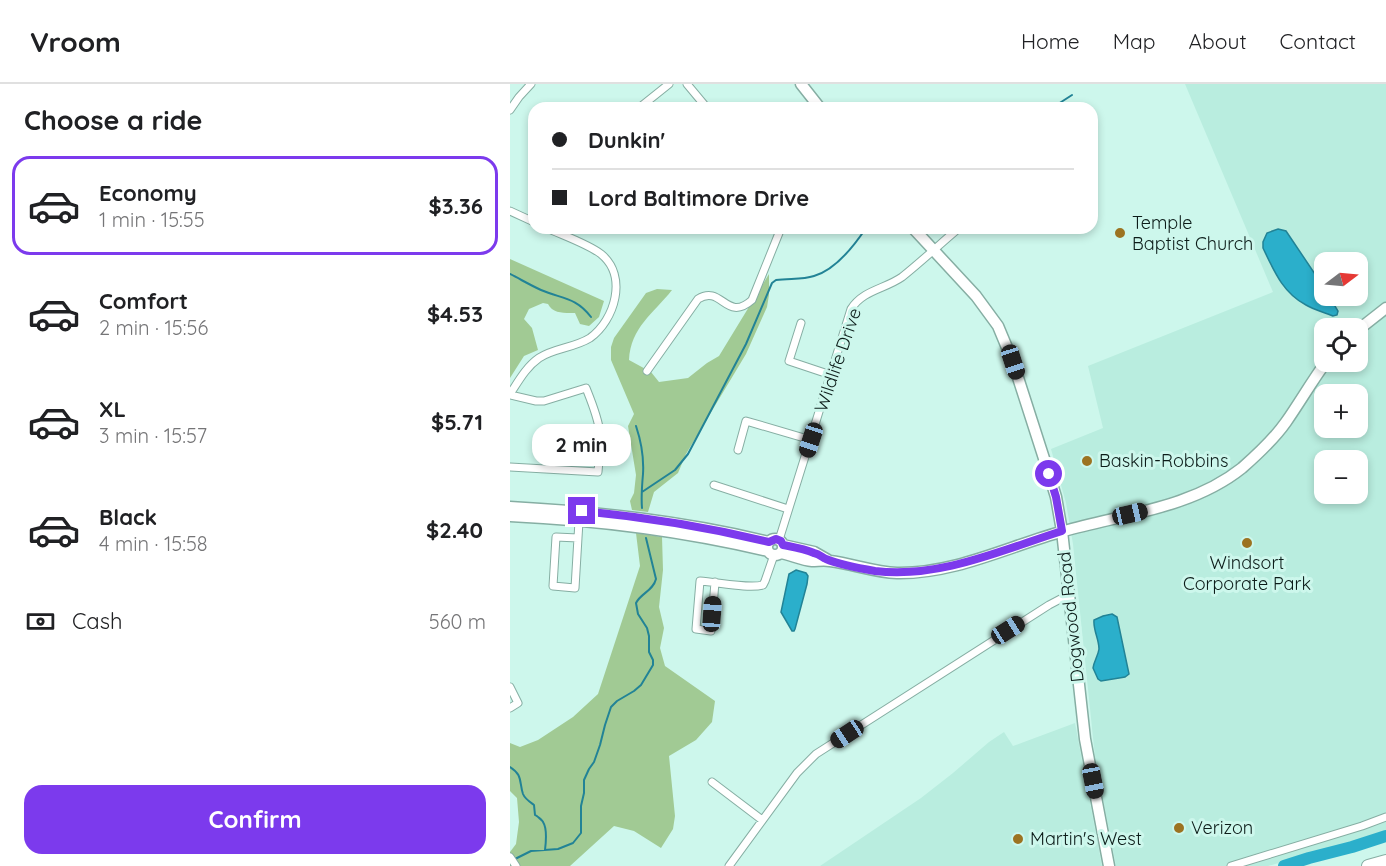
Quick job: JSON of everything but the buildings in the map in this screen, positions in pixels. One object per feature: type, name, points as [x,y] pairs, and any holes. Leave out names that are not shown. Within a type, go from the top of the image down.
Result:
[{"type":"highway","points":[[1368,866],[1386,861]]},
{"type":"main road","points":[[801,84],[815,102]]},
{"type":"main road","name":"Dogwood Road","points":[[919,234],[976,296],[989,312],[1001,333],[1013,362],[1056,497],[1062,531],[1085,739],[1109,866]]},
{"type":"main road","points":[[1368,322],[1386,308]]},
{"type":"main road","points":[[510,516],[683,533],[814,552],[828,560],[897,573],[941,569],[1062,531],[1174,503],[1204,491],[1241,469],[1259,453],[1286,422],[1319,372]]},
{"type":"main road","points":[[510,507],[646,518],[722,531],[776,548]]},
{"type":"street","points":[[510,110],[531,84]]},
{"type":"street","points":[[646,102],[669,84]]},
{"type":"street","points":[[687,84],[702,102]]},
{"type":"street","points":[[510,211],[528,219]]},
{"type":"street","points":[[510,467],[598,472],[600,434],[596,414],[586,388],[544,401],[510,394],[526,370],[538,359],[578,344],[596,333],[609,316],[613,305],[616,294],[615,282],[608,262],[594,249],[564,234]]},
{"type":"street","points":[[647,371],[698,299],[709,294],[731,307],[738,308],[752,300],[779,234]]},
{"type":"street","name":"Wildlife Drive","points":[[715,582],[755,587],[763,585],[851,309],[866,294],[893,282],[952,234]]},
{"type":"street","points":[[801,323],[789,361],[831,375]]},
{"type":"street","points":[[738,450],[746,421],[811,440]]},
{"type":"street","points":[[714,485],[788,509]]},
{"type":"street","points":[[578,538],[556,537],[553,586],[575,588],[578,538],[579,521]]},
{"type":"street","points":[[700,581],[715,582],[711,631],[696,629],[700,581]]},
{"type":"street","points":[[729,866],[798,773],[816,754],[1068,595]]},
{"type":"street","points":[[510,687],[518,703],[510,708]]},
{"type":"street","points":[[711,782],[762,820]]},
{"type":"street","points":[[1231,866],[1386,817]]},
{"type":"shaded area","points":[[1185,84],[1386,84],[1386,832],[1268,866],[1116,866],[1095,757],[1073,544],[1066,503],[1051,449],[1103,428],[1088,366],[1273,292]]},
{"type":"shaded area","points":[[1075,723],[1102,866],[820,866],[921,798],[1004,732],[1013,746]]},
{"type":"green space","points":[[510,259],[604,301],[599,317],[589,326],[580,324],[575,313],[556,311],[548,304],[543,303],[529,309],[524,319],[532,328],[538,350],[524,356],[510,378]]},
{"type":"green space","points":[[769,274],[767,307],[746,354],[686,454],[678,473],[654,492],[648,512],[632,510],[630,501],[634,493],[636,475],[628,426],[634,414],[611,360],[614,338],[646,293],[657,289],[672,290],[638,330],[629,360],[651,372],[659,382],[688,378],[719,356]]},
{"type":"green space","points":[[636,533],[662,537],[663,570],[659,607],[664,628],[660,648],[665,666],[715,701],[712,722],[696,740],[669,756],[675,816],[673,829],[661,848],[634,831],[614,826],[570,866],[510,866],[510,852],[516,844],[519,822],[517,798],[510,791],[510,743],[520,747],[538,740],[573,717],[598,694],[640,566]]},
{"type":"water","points":[[1278,229],[1286,231],[1314,273],[1314,306],[1335,306],[1338,311],[1337,315],[1333,316],[1306,305],[1285,288],[1263,248],[1267,233]]},
{"type":"water","points":[[796,570],[808,576],[795,629],[792,631],[781,612],[789,574]]},
{"type":"water","points":[[1112,614],[1117,617],[1129,674],[1125,677],[1101,681],[1093,668],[1099,649],[1094,620]]},
{"type":"waterway","points":[[1061,102],[1072,95]]},
{"type":"waterway","points":[[642,492],[675,470],[688,454],[746,344],[772,283],[776,280],[805,278],[822,273],[843,256],[862,234]]},
{"type":"waterway","points":[[510,274],[541,290],[574,302],[591,317]]},
{"type":"waterway","points":[[636,426],[643,462],[642,508]]},
{"type":"waterway","points":[[515,859],[531,851],[558,849],[573,843],[581,833],[584,780],[594,762],[611,707],[641,685],[653,665],[649,652],[647,628],[638,614],[636,603],[656,579],[646,538]]},
{"type":"waterway","points":[[510,767],[519,776],[524,796],[534,805],[535,815],[542,820],[546,835],[545,850]]},
{"type":"waterway","points":[[1284,866],[1386,836]]},
{"type":"place","name":"Temple Baptist Church","points":[[1120,233]]},
{"type":"place","name":"Baskin-Robbins","points":[[1087,461]]},
{"type":"place","name":"Windsort Corporate Park","points":[[1247,543]]},
{"type":"place","name":"Verizon","points":[[1179,828]]},
{"type":"place","name":"Martin's West","points":[[1018,839]]},
{"type":"route","points":[[582,511],[686,524],[769,542],[776,539],[783,545],[814,552],[828,560],[873,570],[897,573],[920,572],[961,564],[1062,531],[1049,474]]}]
